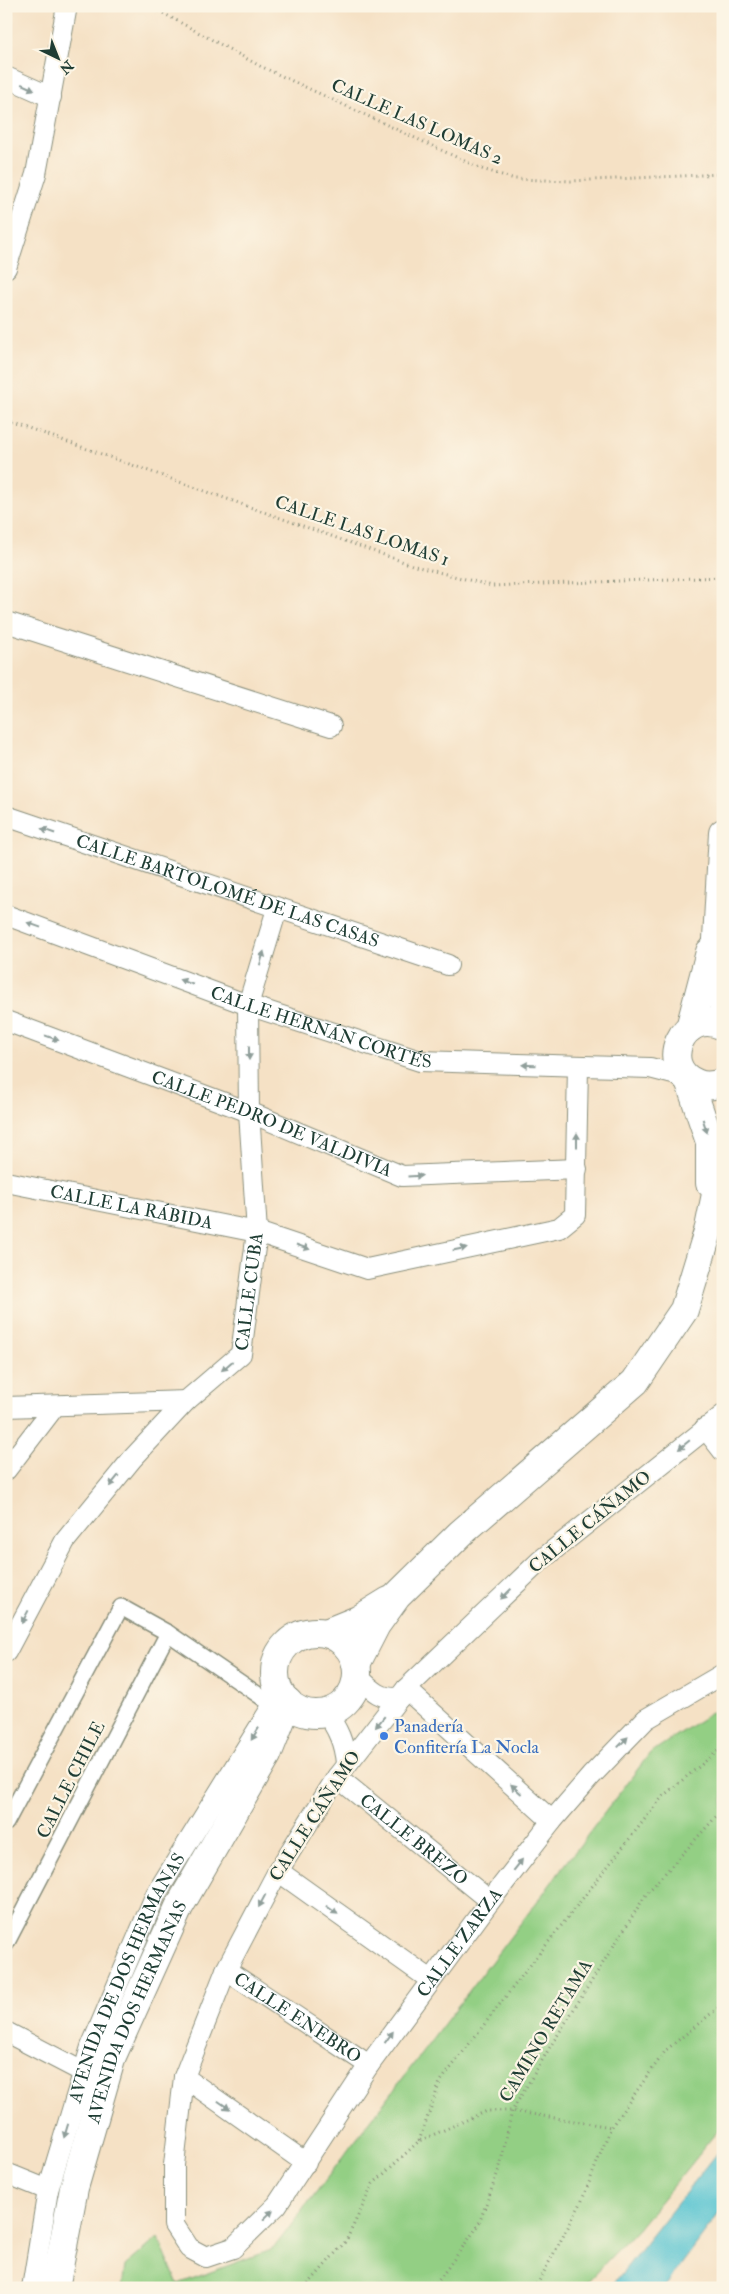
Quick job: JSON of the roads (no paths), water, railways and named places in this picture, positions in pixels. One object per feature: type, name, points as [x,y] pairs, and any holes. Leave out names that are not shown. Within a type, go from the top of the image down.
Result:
[{"type":"main road","points":[[723,833],[717,939],[723,1003]]},
{"type":"main road","points":[[709,1228],[710,1142],[687,1078],[678,1064],[683,1039],[700,995],[708,955],[717,939]]},
{"type":"main road","points":[[683,1039],[704,1022],[712,1022],[723,1026]]},
{"type":"main road","points":[[687,1078],[706,1086],[723,1082]]},
{"type":"main road","points":[[397,1596],[358,1620],[326,1633],[309,1633],[294,1639],[278,1659],[276,1676],[296,1705],[341,1705],[347,1700],[352,1692],[357,1670],[376,1625],[397,1596],[461,1533],[635,1382],[684,1310],[709,1228],[723,1160]]},
{"type":"main road","points":[[326,1633],[340,1639],[345,1644],[350,1650],[357,1670]]},
{"type":"main road","name":"AVENIDA DOS HERMANAS","points":[[55,2288],[74,2188],[112,2056],[179,1907],[296,1705]]},
{"type":"street","points":[[6,268],[36,174],[67,6]]},
{"type":"street","points":[[6,77],[51,97]]},
{"type":"street","points":[[6,622],[331,726]]},
{"type":"street","name":"CALLE BARTOLOMÉ DE LAS CASAS","points":[[6,816],[448,966]]},
{"type":"street","name":"CALLE CUBA","points":[[6,1652],[65,1540],[132,1459],[186,1402],[241,1354],[257,1232],[249,1112],[248,1004],[277,909]]},
{"type":"street","name":"CALLE HERNÁN CORTÉS","points":[[6,915],[248,1004],[420,1061],[650,1068],[687,1078]]},
{"type":"street","name":"CALLE PEDRO DE VALDIVIA","points":[[6,1021],[249,1112],[402,1176],[577,1168]]},
{"type":"street","points":[[650,1068],[683,1039]]},
{"type":"street","name":"CALLE LA RÁBIDA","points":[[6,1182],[257,1232],[366,1269],[559,1228],[575,1215],[578,1067]]},
{"type":"street","points":[[6,1407],[186,1402]]},
{"type":"street","points":[[6,1470],[55,1406]]},
{"type":"street","name":"CALLE CÁÑAMO","points":[[233,2248],[206,2257],[189,2248],[174,2225],[174,2165],[184,2076],[226,1970],[278,1871],[342,1770],[403,1694],[541,1560],[723,1414]]},
{"type":"street","points":[[705,1428],[723,1451]]},
{"type":"street","points":[[6,1823],[121,1607],[336,1727],[344,1745],[342,1770]]},
{"type":"street","name":"CALLE CHILE","points":[[6,1944],[168,1632]]},
{"type":"street","points":[[357,1670],[371,1689],[387,1698],[403,1694],[552,1821]]},
{"type":"street","name":"CALLE ZARZA","points":[[233,2248],[278,2205],[369,2065],[490,1901],[552,1821],[591,1776],[646,1719],[723,1674]]},
{"type":"street","name":"AVENIDA DE DOS HERMANAS","points":[[32,2288],[48,2190],[83,2072],[91,2047],[156,1894],[296,1705]]},
{"type":"street","name":"CALLE BREZO","points":[[342,1770],[490,1901]]},
{"type":"street","points":[[278,1871],[431,1980]]},
{"type":"street","name":"CALLE ENEBRO","points":[[226,1970],[369,2065]]},
{"type":"street","points":[[6,2032],[83,2072]]},
{"type":"street","points":[[184,2076],[306,2163]]},
{"type":"street","points":[[6,2173],[48,2190]]},
{"type":"water","points":[[723,2146],[723,2208],[664,2288],[610,2288]]},
{"type":"place","name":"Panadería Confitería La Nocla","points":[[384,1736]]}]
